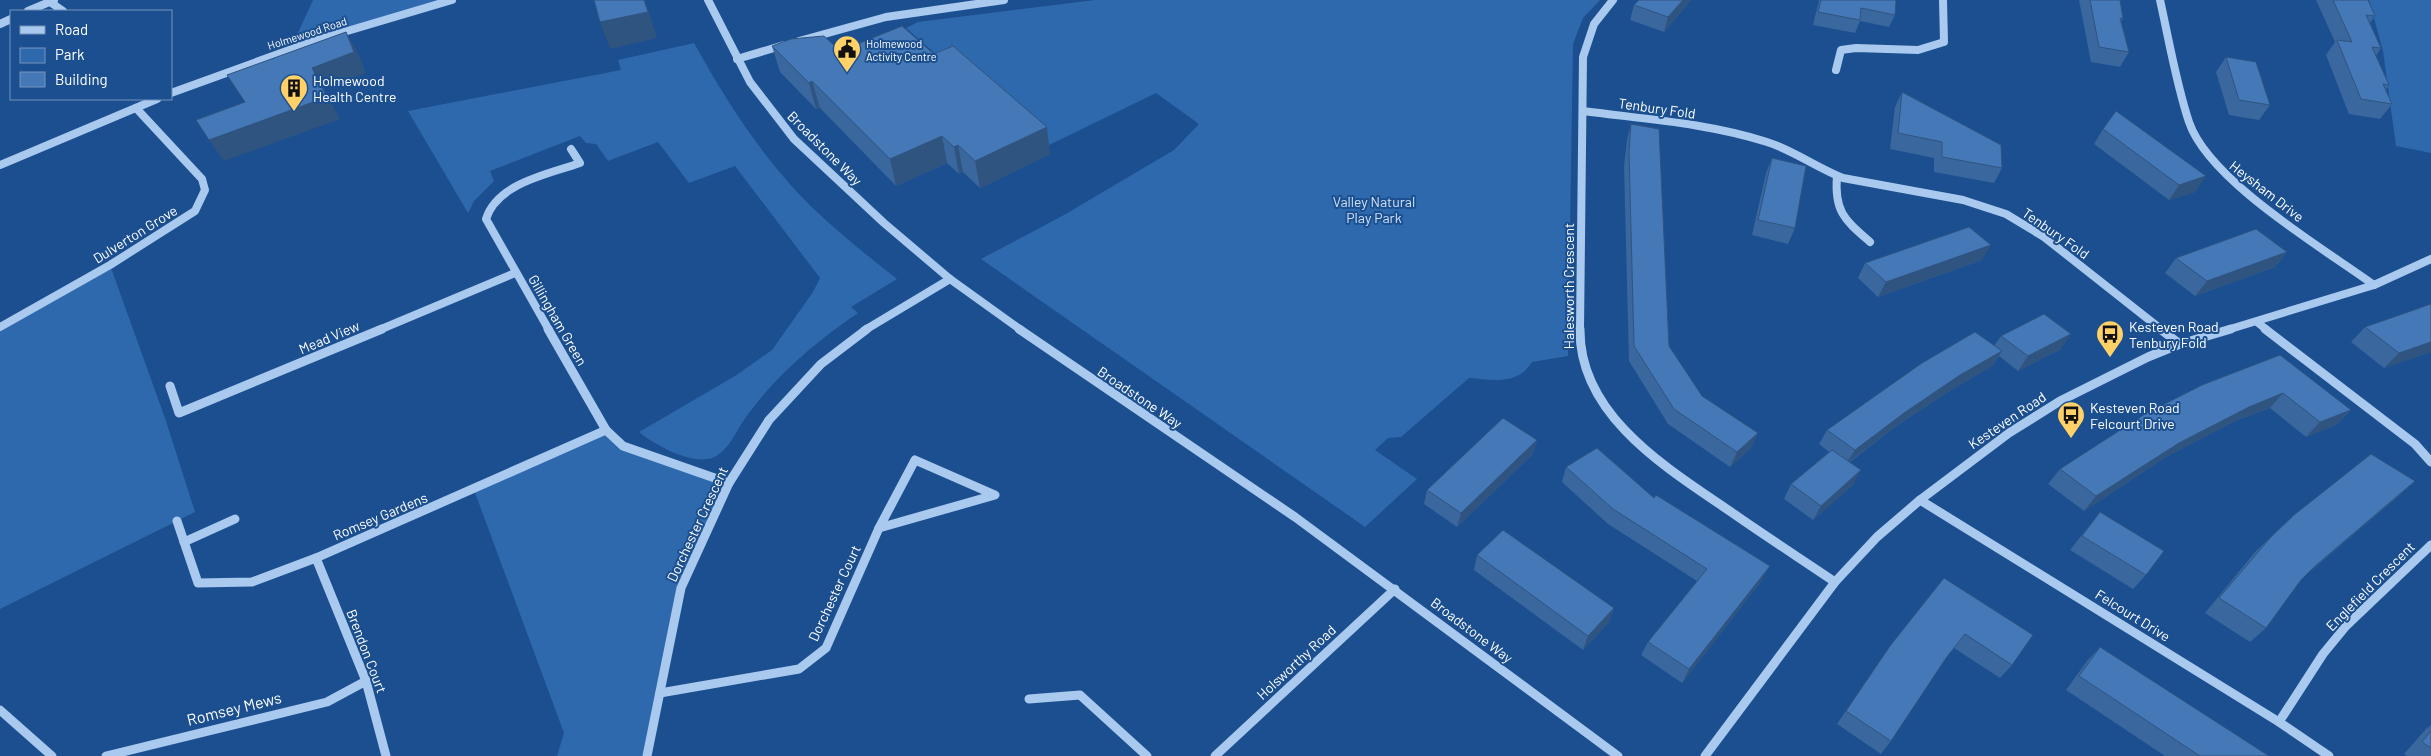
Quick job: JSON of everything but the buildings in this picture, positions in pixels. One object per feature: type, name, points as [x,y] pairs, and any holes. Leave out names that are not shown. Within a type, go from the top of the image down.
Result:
[{"type":"street","name":"Holmewood Road","points":[[172,93],[317,40],[452,0]]},
{"type":"street","name":"Broadstone Way","points":[[708,0],[737,59],[756,91],[794,138],[876,217],[950,279],[1056,355],[1295,518],[1395,589],[1618,756]]},
{"type":"street","points":[[737,59],[856,24],[964,2],[1004,0]]},
{"type":"street","name":"Halesworth Crescent","points":[[1613,0],[1594,24],[1585,46],[1583,57],[1584,111],[1580,345],[1583,364],[1590,380],[1610,411],[1654,457],[1691,485],[1834,582]]},
{"type":"street","points":[[1836,70],[1841,50],[1856,48],[1918,50],[1944,42],[1943,0]]},
{"type":"street","name":"Heysham Drive","points":[[2160,0],[2189,123],[2209,158],[2247,194],[2374,285]]},
{"type":"street","points":[[30,10],[52,1],[62,10]]},
{"type":"street","points":[[0,165],[155,100]]},
{"type":"street","name":"Dulverton Grove","points":[[0,327],[110,265],[195,211],[205,190],[202,179],[136,108]]},
{"type":"street","name":"Tenbury Fold","points":[[1584,111],[1729,131],[1750,136],[1782,148],[1837,176],[1863,184],[1963,200],[2006,214],[2044,237],[2180,344]]},
{"type":"street","name":"Gillingham Green","points":[[571,149],[580,163],[506,192],[494,200],[486,213],[486,219],[515,274],[606,430],[623,446],[729,483]]},
{"type":"street","points":[[1837,176],[1834,197],[1836,205],[1846,220],[1870,242]]},
{"type":"street","name":"Kesteven Road","points":[[1705,756],[1834,582],[1876,537],[1920,500],[2009,433],[2060,401],[2114,372],[2180,344],[2374,285],[2431,259]]},
{"type":"street","name":"Mead View","points":[[170,386],[179,413],[515,274]]},
{"type":"street","name":"Dorchester Crescent","points":[[647,756],[682,588],[729,483],[769,420],[821,364],[860,333],[950,279]]},
{"type":"street","points":[[2257,322],[2415,444],[2431,462]]},
{"type":"street","name":"Romsey Gardens","points":[[177,521],[198,583],[252,582],[316,558],[474,490],[606,430]]},
{"type":"street","name":"Dorchester Court","points":[[660,693],[798,669],[826,648],[879,528],[915,460],[996,495],[879,528]]},
{"type":"street","name":"Felcourt Drive","points":[[1920,500],[2279,722],[2329,756]]},
{"type":"street","points":[[184,542],[235,519]]},
{"type":"street","name":"Englefield Crescent","points":[[2279,722],[2323,654],[2346,626],[2431,545]]},
{"type":"street","name":"Brendon Court","points":[[316,558],[366,681],[386,756]]},
{"type":"street","name":"Holsworthy Road","points":[[1215,756],[1395,589]]},
{"type":"street","name":"Romsey Mews","points":[[106,756],[327,702],[366,681]]},
{"type":"street","points":[[1029,699],[1080,695],[1147,756]]},
{"type":"street","points":[[0,710],[52,756]]},
{"type":"green space","points":[[313,0],[452,0],[290,50]]},
{"type":"green space","name":"Valley Natural Play Park","points":[[1095,0],[1600,0],[1583,18],[1573,44],[1568,356],[1532,362],[1520,374],[1512,378],[1496,380],[1469,378],[1401,437],[1388,438],[1375,450],[1417,479],[1365,527],[981,259],[1064,215],[1174,150],[1199,124],[1156,93],[1043,148],[906,28],[918,22]]},
{"type":"green space","points":[[2369,0],[2431,0],[2431,153],[2396,146],[2383,51]]},
{"type":"green space","points":[[694,43],[734,111],[781,174],[827,222],[897,279],[851,307],[858,313],[826,336],[768,389],[744,420],[731,442],[718,455],[703,459],[694,459],[664,448],[639,432],[735,376],[772,350],[813,292],[820,278],[735,166],[689,183],[658,142],[608,161],[596,144],[586,143],[580,136],[490,171],[494,181],[474,201],[468,213],[408,111],[621,70],[618,60]]},
{"type":"green space","points":[[110,265],[166,421],[195,512],[0,609],[0,327]]},
{"type":"green space","points":[[606,430],[623,446],[729,483],[681,588],[647,756],[557,756],[564,733],[474,490]]},
{"type":"place","name":"Holmewood Activity Centre","points":[[847,73]]},
{"type":"place","name":"Holmewood Health Centre","points":[[294,112]]},
{"type":"place","name":"Kesteven Road Tenbury Fold","points":[[2110,358]]},
{"type":"place","name":"Kesteven Road Felcourt Drive","points":[[2071,439]]}]
